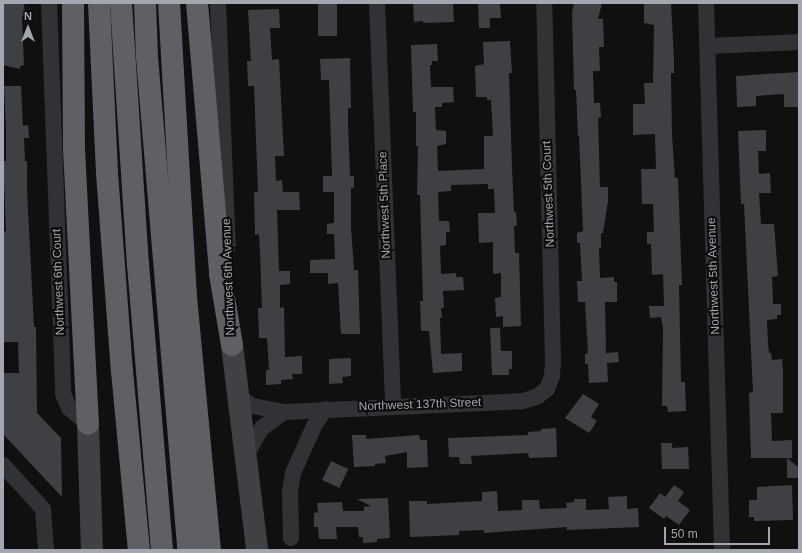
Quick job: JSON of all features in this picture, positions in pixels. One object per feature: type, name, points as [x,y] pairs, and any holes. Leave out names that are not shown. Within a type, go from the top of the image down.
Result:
[{"type":"highway","points":[[73,3],[74,149],[88,424]]},
{"type":"highway","points":[[99,3],[110,205],[122,371],[138,542]]},
{"type":"highway","points":[[121,3],[138,264],[161,541]]},
{"type":"highway","points":[[145,3],[148,65],[187,540]]},
{"type":"highway","points":[[169,3],[186,298],[209,540]]},
{"type":"highway","points":[[197,3],[220,274],[232,345]]},
{"type":"main road","name":"Northwest 6th Avenue","points":[[232,345],[237,396],[257,550]]},
{"type":"main road","points":[[88,424],[92,550]]},
{"type":"street","name":"Northwest 6th Court","points":[[49,3],[63,394],[69,408],[88,424]]},
{"type":"street","name":"Northwest 6th Avenue","points":[[218,3],[232,345]]},
{"type":"street","name":"Northwest 5th Place","points":[[377,3],[393,406]]},
{"type":"street","name":"Northwest 5th Court","points":[[544,3],[553,361],[549,384]]},
{"type":"street","name":"Northwest 5th Avenue","points":[[706,3],[722,550]]},
{"type":"street","points":[[708,46],[799,42]]},
{"type":"street","name":"Northwest 137th Street","points":[[237,396],[253,406],[284,412],[523,401],[538,396],[549,384]]},
{"type":"street","points":[[291,538],[290,492],[293,473],[314,426],[325,409]]},
{"type":"street","points":[[245,457],[262,428],[284,412]]},
{"type":"street","points":[[3,465],[43,509],[46,550]]},
{"type":"building","points":[[3,3],[24,3],[25,16],[22,16],[24,65],[20,66],[20,69],[3,65]]},
{"type":"building","points":[[318,3],[337,3],[337,36],[318,36]]},
{"type":"building","points":[[413,3],[453,3],[454,22],[414,22]]},
{"type":"building","points":[[478,3],[500,3],[501,18],[490,18],[490,28],[479,28]]},
{"type":"building","points":[[574,3],[602,3],[598,19],[603,19],[604,47],[599,47],[600,71],[593,71],[594,103],[600,103],[601,117],[598,118],[600,187],[608,187],[608,201],[603,233],[601,233],[601,248],[599,248],[600,278],[614,277],[614,282],[617,282],[617,302],[605,302],[606,353],[618,352],[619,362],[607,363],[608,382],[589,383],[588,364],[585,364],[585,354],[588,353],[585,302],[578,302],[577,281],[582,281],[580,243],[577,243],[577,233],[583,231],[579,136],[576,90],[574,90],[572,12]]},
{"type":"building","points":[[644,3],[671,3],[674,59],[674,73],[671,73],[672,136],[675,178],[678,178],[682,285],[679,285],[681,382],[685,382],[686,411],[668,412],[667,406],[662,406],[663,328],[661,317],[650,318],[649,306],[664,306],[663,274],[652,275],[651,244],[647,244],[647,232],[654,232],[653,204],[642,204],[641,169],[656,169],[655,134],[633,135],[633,104],[645,104],[644,83],[653,83],[654,25],[644,23]]},
{"type":"building","points":[[279,9],[280,28],[270,28],[272,60],[279,59],[284,156],[275,156],[276,181],[282,180],[283,192],[299,192],[300,210],[277,210],[279,271],[290,271],[290,284],[280,285],[280,308],[284,307],[285,357],[302,356],[302,374],[292,374],[293,379],[281,380],[281,384],[266,385],[266,370],[269,370],[267,338],[259,338],[258,308],[262,308],[259,234],[255,235],[254,192],[258,192],[254,86],[248,86],[247,61],[251,61],[248,10]]},
{"type":"building","points":[[510,41],[512,73],[509,73],[512,168],[514,212],[516,212],[517,226],[514,226],[515,253],[519,253],[521,326],[503,327],[503,316],[496,317],[495,298],[501,297],[501,273],[493,274],[493,242],[479,243],[478,213],[495,213],[494,189],[488,189],[488,184],[451,185],[451,191],[438,192],[439,221],[449,221],[450,232],[446,232],[446,245],[440,246],[441,274],[456,273],[456,277],[463,277],[464,290],[443,291],[444,308],[441,308],[442,318],[440,318],[441,354],[462,353],[462,371],[433,373],[429,331],[421,331],[420,301],[423,301],[420,195],[417,195],[418,146],[416,146],[416,112],[413,112],[411,45],[437,44],[438,61],[432,61],[432,65],[430,65],[431,87],[453,87],[454,102],[442,103],[442,107],[435,107],[436,130],[446,131],[446,144],[437,146],[438,171],[484,169],[484,136],[493,136],[491,100],[487,100],[487,97],[476,97],[475,66],[484,64],[483,42]]},
{"type":"building","points":[[350,58],[351,108],[348,108],[348,125],[350,176],[354,176],[354,188],[351,188],[351,227],[354,270],[358,270],[360,334],[341,334],[338,283],[328,284],[328,273],[310,273],[310,260],[335,259],[334,234],[327,234],[327,224],[334,223],[334,192],[323,192],[323,176],[332,176],[329,80],[321,80],[320,59]]},
{"type":"building","points":[[799,72],[799,107],[784,107],[784,94],[756,96],[756,106],[737,107],[736,76]]},
{"type":"building","points":[[4,86],[21,86],[23,126],[28,125],[29,138],[24,138],[25,161],[27,161],[27,190],[34,327],[36,327],[37,413],[61,438],[62,497],[3,434],[3,373],[19,373],[18,342],[3,342],[3,232],[6,231],[3,161],[6,161]]},
{"type":"building","points":[[766,130],[766,151],[758,151],[759,174],[770,173],[771,193],[759,193],[761,224],[774,224],[778,276],[772,277],[773,304],[781,304],[781,315],[777,315],[777,319],[767,320],[768,343],[769,353],[771,353],[772,360],[782,359],[783,372],[783,413],[771,413],[772,441],[792,440],[792,458],[751,458],[749,393],[753,392],[744,204],[741,204],[738,131]]},
{"type":"building","points":[[490,328],[500,328],[501,351],[512,351],[512,369],[509,369],[509,375],[492,375]]},
{"type":"building","points":[[351,358],[351,376],[342,377],[343,383],[329,384],[329,359]]},
{"type":"building","points":[[583,394],[599,404],[591,417],[597,421],[589,433],[565,418]]},
{"type":"building","points":[[556,428],[557,457],[529,458],[528,453],[471,456],[472,464],[460,464],[459,457],[449,457],[448,438],[528,435],[528,432]]},
{"type":"building","points":[[352,435],[366,435],[366,439],[419,435],[420,440],[427,440],[428,467],[407,468],[407,452],[385,456],[386,463],[375,464],[375,466],[354,467]]},
{"type":"building","points":[[661,443],[672,443],[672,448],[688,447],[689,469],[662,469]]},
{"type":"building","points":[[787,458],[798,467],[798,478],[787,478]]},
{"type":"building","points":[[331,461],[348,469],[339,488],[322,480]]},
{"type":"building","points":[[674,485],[684,492],[678,501],[690,510],[679,525],[666,516],[664,519],[649,508],[660,493],[665,497]]},
{"type":"building","points":[[792,485],[793,520],[754,521],[754,517],[749,517],[749,500],[757,500],[757,487]]},
{"type":"building","points":[[497,491],[498,511],[522,510],[522,500],[539,500],[540,509],[567,508],[566,503],[574,502],[574,499],[586,499],[586,510],[609,509],[608,497],[627,496],[627,509],[638,508],[639,527],[567,530],[567,527],[484,533],[484,530],[459,531],[459,535],[410,537],[409,501],[427,501],[427,504],[482,501],[482,492]]},
{"type":"building","points":[[388,498],[390,538],[377,539],[377,542],[363,543],[363,537],[359,537],[358,527],[336,527],[337,539],[319,539],[318,527],[314,527],[314,513],[318,512],[317,503],[342,502],[343,511],[364,511],[364,507],[371,506],[357,499]]}]
